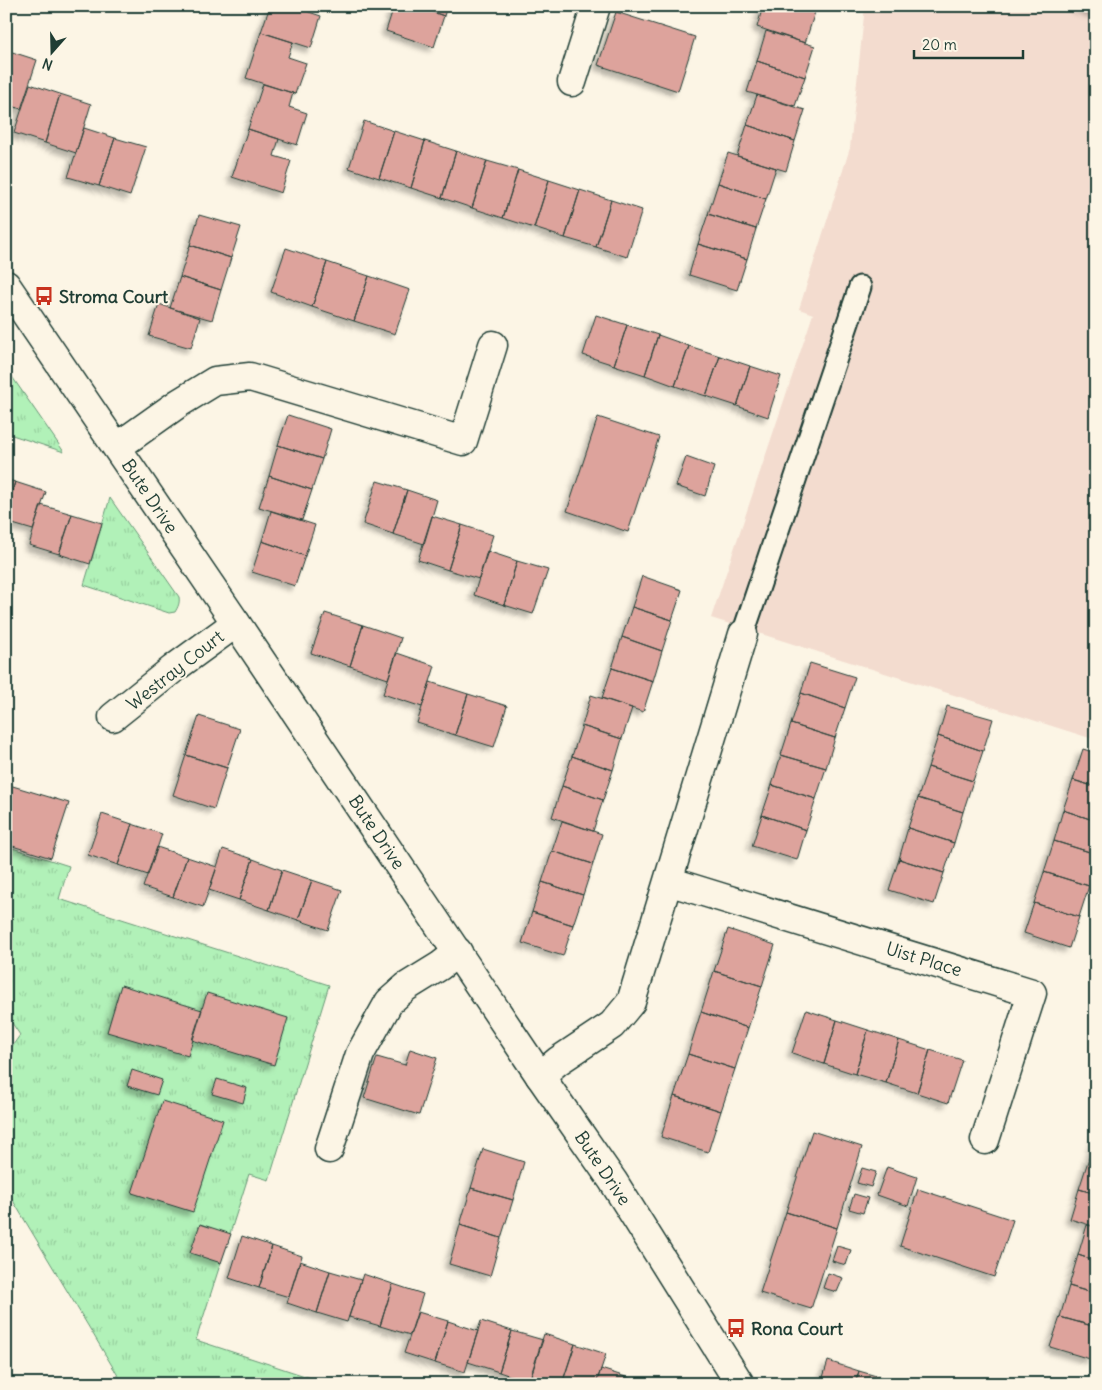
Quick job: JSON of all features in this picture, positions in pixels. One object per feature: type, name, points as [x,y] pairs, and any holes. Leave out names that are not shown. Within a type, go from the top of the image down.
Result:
[{"type":"street","points":[[572,82],[596,6]]},
{"type":"street","name":"Bute Drive","points":[[6,285],[236,623],[540,1076],[613,1181],[740,1384]]},
{"type":"street","points":[[117,447],[183,400],[215,381],[250,377],[463,441],[493,345]]},
{"type":"street","name":"Westray Court","points":[[113,717],[173,669],[236,623]]},
{"type":"street","points":[[540,1076],[558,1061],[612,1025],[631,1002],[743,634]]},
{"type":"street","name":"Uist Place","points":[[668,881],[1032,993],[985,1140]]},
{"type":"street","points":[[329,1149],[360,1054],[389,1002],[406,987],[440,966],[458,952]]},
{"type":"lane","points":[[743,634],[860,287]]},
{"type":"shaded area","points":[[865,6],[1096,6],[1096,740],[711,618],[813,314],[799,309],[850,148]]},
{"type":"green space","points":[[6,368],[64,452],[6,433]]},
{"type":"green space","points":[[110,498],[179,597],[175,612],[169,613],[84,585]]},
{"type":"green space","points":[[6,846],[69,866],[59,899],[329,985],[269,1180],[249,1174],[196,1340],[329,1384],[123,1384],[6,1189],[6,1055],[20,1035],[6,1014]]},
{"type":"building","points":[[270,6],[305,6],[303,10],[321,16],[311,48],[261,32]]},
{"type":"building","points":[[394,6],[416,6],[444,16],[434,47],[386,31]]},
{"type":"building","points":[[416,6],[447,6],[444,16]]},
{"type":"building","points":[[763,6],[796,6],[815,12],[805,43],[757,27]]},
{"type":"building","points":[[796,6],[817,6],[815,12]]},
{"type":"building","points":[[1074,6],[1096,6],[1096,13]]},
{"type":"building","points":[[616,12],[695,37],[678,91],[598,65]]},
{"type":"building","points":[[766,31],[815,46],[805,77],[757,61]]},
{"type":"building","points":[[261,32],[293,42],[288,57],[306,63],[295,94],[246,78]]},
{"type":"building","points":[[6,50],[37,60],[21,109],[6,104]]},
{"type":"building","points":[[757,61],[805,77],[795,106],[747,92]]},
{"type":"building","points":[[30,84],[60,94],[45,143],[14,133]]},
{"type":"building","points":[[263,84],[293,93],[289,107],[307,113],[297,145],[248,129]]},
{"type":"building","points":[[60,94],[91,104],[76,153],[45,143]]},
{"type":"building","points":[[757,95],[805,110],[795,141],[747,125]]},
{"type":"building","points":[[364,121],[394,131],[379,178],[349,168]]},
{"type":"building","points":[[747,125],[795,141],[786,171],[737,156]]},
{"type":"building","points":[[84,128],[115,138],[99,186],[68,177]]},
{"type":"building","points":[[248,129],[279,139],[274,156],[291,161],[281,193],[232,177]]},
{"type":"building","points":[[394,131],[425,141],[411,188],[379,178]]},
{"type":"building","points":[[115,138],[146,147],[130,196],[99,186]]},
{"type":"building","points":[[425,141],[456,151],[442,198],[411,188]]},
{"type":"building","points":[[456,151],[487,161],[472,208],[442,198]]},
{"type":"building","points":[[728,153],[776,168],[766,199],[718,183]]},
{"type":"building","points":[[487,161],[518,170],[503,218],[472,208]]},
{"type":"building","points":[[518,170],[549,180],[534,228],[503,218]]},
{"type":"building","points":[[549,180],[580,190],[565,238],[534,228]]},
{"type":"building","points":[[718,183],[766,199],[756,229],[708,214]]},
{"type":"building","points":[[580,190],[611,200],[596,247],[565,238]]},
{"type":"building","points":[[611,200],[642,210],[627,257],[596,247]]},
{"type":"building","points":[[708,214],[756,229],[747,259],[698,244]]},
{"type":"building","points":[[199,215],[241,227],[231,258],[190,245]]},
{"type":"building","points":[[698,244],[747,259],[737,290],[689,275]]},
{"type":"building","points":[[190,245],[231,258],[221,290],[180,277]]},
{"type":"building","points":[[286,248],[327,262],[312,307],[271,292]]},
{"type":"building","points":[[327,262],[369,276],[354,321],[312,307]]},
{"type":"building","points":[[369,276],[410,290],[395,334],[354,321]]},
{"type":"building","points":[[180,277],[221,290],[212,320],[170,308]]},
{"type":"building","points":[[159,304],[200,318],[191,348],[149,336]]},
{"type":"building","points":[[596,315],[627,325],[614,365],[583,355]]},
{"type":"building","points":[[627,325],[658,335],[645,375],[614,365]]},
{"type":"building","points":[[658,335],[689,346],[675,386],[645,375]]},
{"type":"building","points":[[689,346],[720,356],[706,396],[675,386]]},
{"type":"building","points":[[720,356],[750,366],[737,406],[706,396]]},
{"type":"building","points":[[750,366],[781,376],[768,417],[737,406]]},
{"type":"building","points":[[288,415],[331,429],[322,459],[278,445]]},
{"type":"building","points":[[598,417],[659,437],[628,532],[567,511]]},
{"type":"building","points":[[278,445],[322,459],[312,490],[269,476]]},
{"type":"building","points":[[686,457],[714,467],[705,496],[676,486]]},
{"type":"building","points":[[269,476],[312,490],[302,520],[259,507]]},
{"type":"building","points":[[6,479],[15,482],[6,511]]},
{"type":"building","points":[[377,481],[407,490],[393,534],[363,524]]},
{"type":"building","points":[[15,482],[46,492],[33,530],[6,522],[6,511]]},
{"type":"building","points":[[407,490],[437,500],[424,544],[393,534]]},
{"type":"building","points":[[41,505],[72,514],[59,554],[29,545]]},
{"type":"building","points":[[271,511],[315,525],[305,556],[262,541]]},
{"type":"building","points":[[72,514],[102,523],[90,564],[59,554]]},
{"type":"building","points":[[432,516],[462,525],[448,570],[418,560]]},
{"type":"building","points":[[462,525],[493,535],[479,579],[448,570]]},
{"type":"building","points":[[262,541],[305,556],[295,586],[252,572]]},
{"type":"building","points":[[487,551],[517,561],[504,605],[474,595]]},
{"type":"building","points":[[517,561],[548,570],[533,614],[504,605]]},
{"type":"building","points":[[642,576],[682,590],[672,620],[632,607]]},
{"type":"building","points":[[632,607],[672,620],[662,651],[622,637]]},
{"type":"building","points":[[325,613],[363,625],[350,666],[311,653]]},
{"type":"building","points":[[363,625],[401,638],[388,679],[350,666]]},
{"type":"building","points":[[622,637],[662,651],[653,681],[612,668]]},
{"type":"building","points":[[397,653],[435,666],[422,707],[383,694]]},
{"type":"building","points":[[810,663],[855,677],[845,708],[801,693]]},
{"type":"building","points":[[612,668],[653,681],[643,712],[602,698]]},
{"type":"building","points":[[430,682],[468,694],[455,735],[417,723]]},
{"type":"building","points":[[801,693],[845,708],[835,738],[791,724]]},
{"type":"building","points":[[468,694],[507,706],[494,747],[455,735]]},
{"type":"building","points":[[591,695],[632,708],[622,739],[582,726]]},
{"type":"building","points":[[947,706],[993,719],[983,751],[938,736]]},
{"type":"building","points":[[199,716],[240,729],[227,768],[186,755]]},
{"type":"building","points":[[791,724],[835,738],[826,768],[781,755]]},
{"type":"building","points":[[582,726],[622,739],[613,770],[572,756]]},
{"type":"building","points":[[938,736],[983,751],[973,781],[928,767]]},
{"type":"building","points":[[1083,749],[1096,753],[1096,787],[1073,780]]},
{"type":"building","points":[[186,755],[227,768],[214,809],[173,795]]},
{"type":"building","points":[[781,755],[826,768],[816,799],[772,785]]},
{"type":"building","points":[[572,756],[613,770],[603,800],[562,786]]},
{"type":"building","points":[[928,767],[973,781],[963,812],[918,798]]},
{"type":"building","points":[[1073,780],[1096,787],[1096,821],[1063,810]]},
{"type":"building","points":[[6,784],[69,803],[51,858],[6,844]]},
{"type":"building","points":[[772,785],[816,799],[806,830],[762,815]]},
{"type":"building","points":[[562,786],[603,800],[593,831],[552,817]]},
{"type":"building","points":[[918,798],[963,812],[954,843],[908,828]]},
{"type":"building","points":[[1063,810],[1096,821],[1096,854],[1054,841]]},
{"type":"building","points":[[102,814],[132,824],[118,865],[88,855]]},
{"type":"building","points":[[762,815],[806,830],[797,860],[752,846]]},
{"type":"building","points":[[562,821],[602,834],[593,864],[552,851]]},
{"type":"building","points":[[132,824],[162,834],[148,875],[118,865]]},
{"type":"building","points":[[908,828],[954,843],[944,873],[899,859]]},
{"type":"building","points":[[1054,841],[1096,854],[1096,864],[1089,886],[1044,872]]},
{"type":"building","points":[[157,847],[187,857],[173,897],[143,887]]},
{"type":"building","points":[[223,849],[253,859],[239,900],[209,890]]},
{"type":"building","points":[[552,851],[593,864],[583,895],[542,882]]},
{"type":"building","points":[[187,857],[217,867],[203,907],[173,897]]},
{"type":"building","points":[[253,859],[282,870],[269,910],[239,900]]},
{"type":"building","points":[[899,859],[944,873],[934,904],[889,890]]},
{"type":"building","points":[[282,870],[312,880],[298,920],[269,910]]},
{"type":"building","points":[[1044,872],[1089,886],[1079,917],[1034,903]]},
{"type":"building","points":[[312,880],[342,890],[328,930],[298,920]]},
{"type":"building","points":[[542,882],[583,895],[573,925],[532,912]]},
{"type":"building","points":[[1034,903],[1079,917],[1069,948],[1024,933]]},
{"type":"building","points":[[532,912],[573,925],[563,956],[522,943]]},
{"type":"building","points":[[728,929],[775,945],[762,986],[714,971]]},
{"type":"building","points":[[714,971],[762,986],[748,1028],[701,1012]]},
{"type":"building","points":[[121,985],[202,1010],[188,1056],[107,1032]]},
{"type":"building","points":[[207,993],[288,1018],[274,1065],[192,1040]]},
{"type":"building","points":[[806,1010],[837,1020],[824,1064],[792,1053]]},
{"type":"building","points":[[701,1012],[748,1028],[735,1069],[688,1054]]},
{"type":"building","points":[[837,1020],[868,1030],[855,1074],[824,1064]]},
{"type":"building","points":[[868,1030],[899,1040],[886,1083],[855,1074]]},
{"type":"building","points":[[899,1040],[930,1050],[917,1093],[886,1083]]},
{"type":"building","points":[[410,1049],[437,1058],[419,1115],[364,1098],[377,1057],[405,1065]]},
{"type":"building","points":[[930,1050],[962,1060],[948,1103],[917,1093]]},
{"type":"building","points":[[688,1054],[735,1069],[721,1111],[674,1096]]},
{"type":"building","points":[[132,1070],[162,1080],[157,1095],[127,1086]]},
{"type":"building","points":[[217,1079],[247,1088],[243,1103],[212,1094]]},
{"type":"building","points":[[674,1096],[721,1111],[708,1152],[661,1137]]},
{"type":"building","points":[[162,1101],[223,1120],[193,1212],[132,1193]]},
{"type":"building","points":[[812,1131],[862,1147],[837,1228],[786,1212]]},
{"type":"building","points":[[1096,1134],[1096,1160],[1089,1158]]},
{"type":"building","points":[[483,1149],[524,1162],[513,1200],[471,1188]]},
{"type":"building","points":[[1089,1158],[1096,1160],[1096,1194],[1079,1189]]},
{"type":"building","points":[[887,1167],[917,1177],[908,1206],[877,1195]]},
{"type":"building","points":[[862,1168],[876,1172],[871,1187],[857,1183]]},
{"type":"building","points":[[471,1188],[513,1200],[501,1238],[460,1225]]},
{"type":"building","points":[[918,1189],[1013,1220],[994,1277],[900,1246]]},
{"type":"building","points":[[1079,1189],[1096,1194],[1096,1227],[1070,1219]]},
{"type":"building","points":[[854,1194],[868,1198],[863,1213],[849,1209]]},
{"type":"building","points":[[786,1212],[837,1228],[811,1309],[760,1293]]},
{"type":"building","points":[[200,1224],[231,1234],[221,1263],[190,1253]]},
{"type":"building","points":[[460,1225],[501,1238],[490,1276],[449,1264]]},
{"type":"building","points":[[1087,1225],[1096,1227],[1096,1261],[1078,1255]]},
{"type":"building","points":[[242,1236],[272,1246],[259,1288],[229,1278]]},
{"type":"building","points":[[272,1246],[302,1256],[289,1297],[259,1288]]},
{"type":"building","points":[[837,1246],[851,1250],[846,1265],[832,1261]]},
{"type":"building","points":[[1078,1255],[1096,1261],[1096,1294],[1069,1286]]},
{"type":"building","points":[[300,1261],[330,1271],[317,1313],[287,1303]]},
{"type":"building","points":[[330,1271],[361,1280],[347,1322],[317,1313]]},
{"type":"building","points":[[828,1273],[843,1278],[837,1292],[823,1288]]},
{"type":"building","points":[[363,1274],[393,1284],[380,1326],[349,1317]]},
{"type":"building","points":[[393,1284],[423,1294],[410,1335],[380,1326]]},
{"type":"building","points":[[1069,1286],[1096,1294],[1096,1327],[1060,1317]]},
{"type":"building","points":[[418,1312],[448,1321],[435,1363],[404,1353]]},
{"type":"building","points":[[1060,1317],[1096,1327],[1096,1339],[1090,1359],[1050,1347]]},
{"type":"building","points":[[448,1321],[478,1331],[465,1372],[435,1363]]},
{"type":"building","points":[[481,1321],[512,1331],[499,1372],[468,1362]]},
{"type":"building","points":[[512,1331],[543,1340],[529,1382],[499,1372]]},
{"type":"building","points":[[544,1334],[575,1344],[562,1384],[531,1375]]},
{"type":"building","points":[[575,1344],[606,1354],[596,1384],[562,1384]]},
{"type":"building","points":[[828,1361],[859,1371],[855,1384],[821,1384]]},
{"type":"building","points":[[601,1369],[632,1379],[630,1384],[596,1384]]},
{"type":"building","points":[[859,1371],[890,1380],[889,1384],[855,1384]]},
{"type":"place","name":"Stroma Court","points":[[44,296]]},
{"type":"place","name":"Rona Court","points":[[736,1328]]}]
